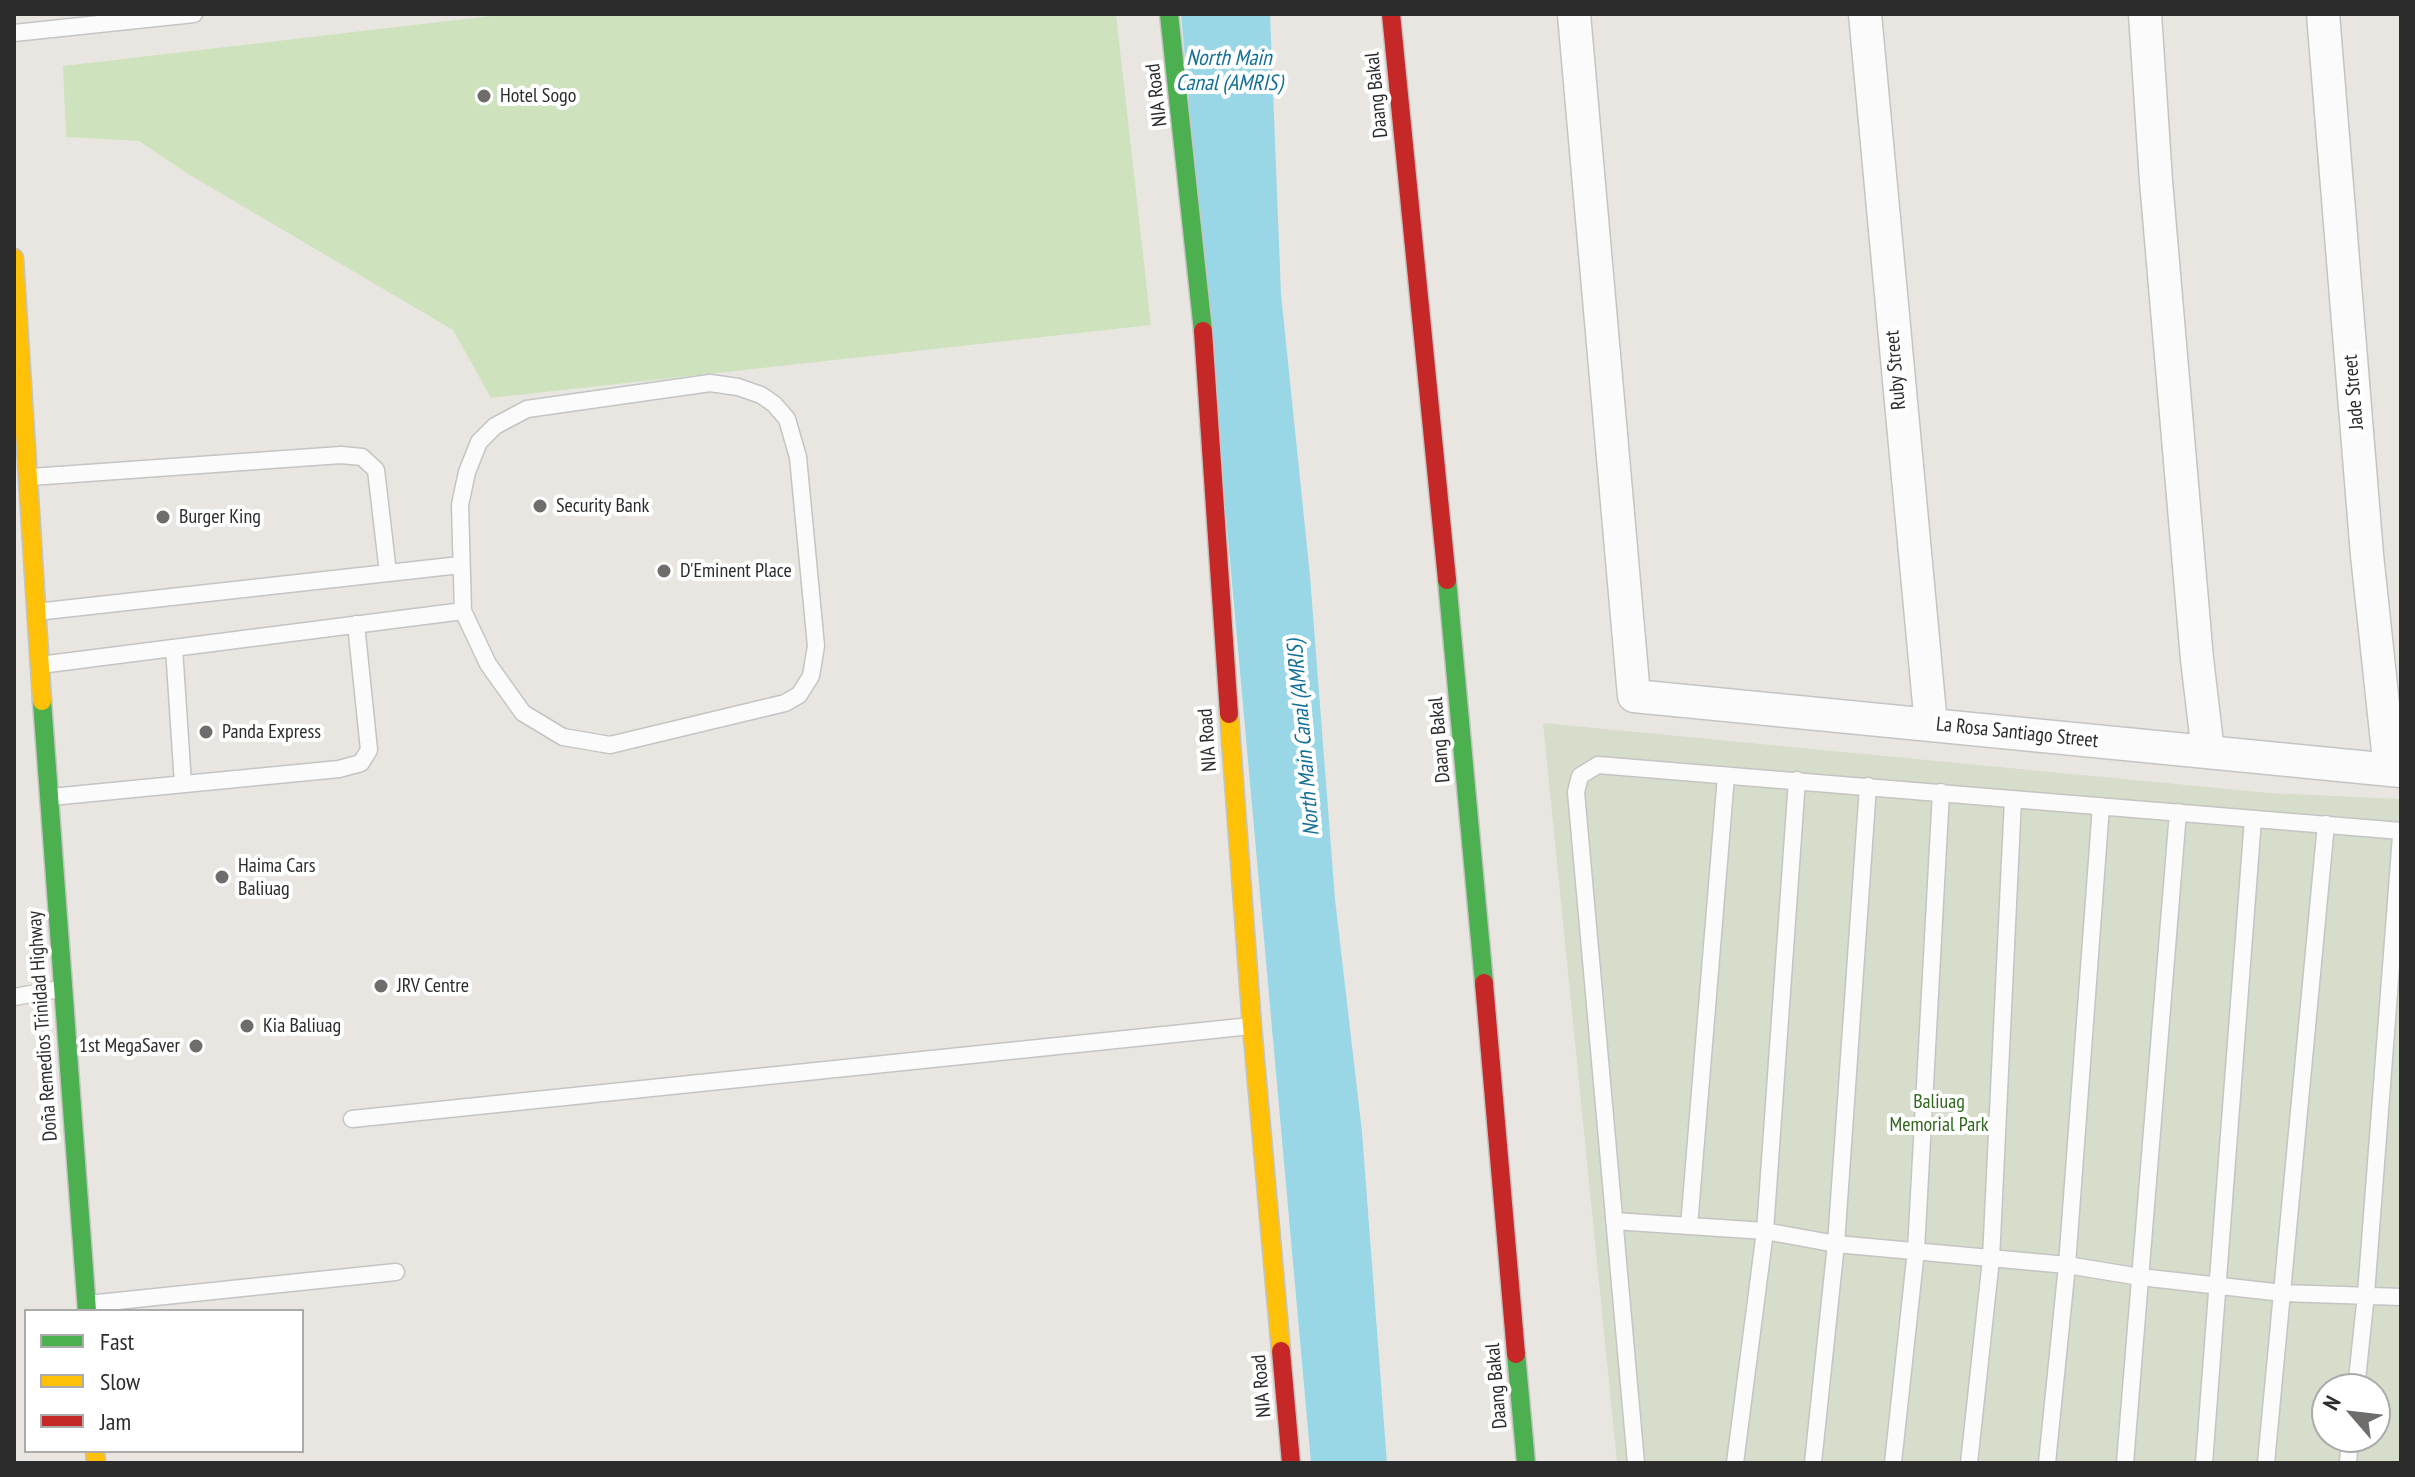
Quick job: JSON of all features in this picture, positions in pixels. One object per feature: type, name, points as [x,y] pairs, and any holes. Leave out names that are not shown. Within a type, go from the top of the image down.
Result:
[{"type":"main road","name":"NIA Road","points":[[1169,14],[1200,285],[1252,1026],[1291,1463]]},
{"type":"main road","name":"Daang Bakal","points":[[1391,14],[1458,691],[1526,1463]]},
{"type":"main road","name":"Doña Remedios Trinidad Highway","points":[[14,258],[48,798],[87,1308]]},
{"type":"street","name":"La Rosa Santiago Street","points":[[1574,14],[1634,696],[2396,770]]},
{"type":"street","name":"Ruby Street","points":[[1865,14],[1931,725]]},
{"type":"street","points":[[2145,14],[2158,212],[2208,752]]},
{"type":"street","name":"Jade Street","points":[[2323,14],[2367,555],[2396,770]]},
{"type":"lane","points":[[14,33],[194,14]]},
{"type":"lane","points":[[710,383],[738,387],[761,395],[787,419],[798,457],[816,646],[811,676],[799,695],[785,703],[610,745],[563,737],[523,713],[488,664],[463,611],[460,505],[467,472],[479,442],[495,426],[527,409],[710,383]]},
{"type":"lane","points":[[27,477],[341,455],[362,457],[376,470],[388,573]]},
{"type":"lane","points":[[36,613],[460,565]]},
{"type":"lane","points":[[39,665],[463,611]]},
{"type":"lane","points":[[48,798],[339,769],[361,763],[369,750],[356,624]]},
{"type":"lane","points":[[174,648],[183,784]]},
{"type":"lane","points":[[1636,1463],[1576,792],[1580,776],[1598,765],[2326,824],[2401,834],[2358,1373]]},
{"type":"lane","points":[[1689,1226],[1726,776]]},
{"type":"lane","points":[[1735,1463],[1765,1231],[1797,780]]},
{"type":"lane","points":[[1813,1463],[1836,1244],[1868,786]]},
{"type":"lane","points":[[1893,1463],[1916,1250],[1941,792]]},
{"type":"lane","points":[[1969,1463],[1991,1259],[2013,799]]},
{"type":"lane","points":[[2047,1463],[2067,1265],[2101,806]]},
{"type":"lane","points":[[2125,1463],[2178,812]]},
{"type":"lane","points":[[2204,1463],[2253,819]]},
{"type":"lane","points":[[2266,1463],[2326,824]]},
{"type":"lane","points":[[14,997],[62,989]]},
{"type":"lane","points":[[352,1119],[1252,1026]]},
{"type":"lane","points":[[1614,1221],[1765,1231],[1836,1244],[2067,1265],[2140,1277],[2283,1293],[2401,1297]]},
{"type":"lane","points":[[87,1308],[396,1272]]},
{"type":"green space","points":[[508,14],[1116,14],[1151,325],[491,398],[453,330],[188,174],[139,141],[66,137],[63,66]]},
{"type":"green space","name":"Baliuag Memorial Park","points":[[1543,723],[2269,793],[2401,799],[2401,1463],[1617,1463]]},
{"type":"water","name":"North Main Canal (AMRIS)","points":[[1181,14],[1270,14],[1281,294],[1310,576],[1335,899],[1362,1132],[1387,1463],[1311,1463]]},
{"type":"traffic: fast","points":[[1169,14],[1203,331]]},
{"type":"traffic: fast","points":[[1447,580],[1484,983]]},
{"type":"traffic: fast","points":[[42,701],[87,1309]]},
{"type":"traffic: fast","points":[[1516,1354],[1526,1463]]},
{"type":"traffic: slow","points":[[14,258],[42,701]]},
{"type":"traffic: slow","points":[[1229,714],[1252,1026],[1281,1351]]},
{"type":"traffic: slow","points":[[95,1453],[96,1463]]},
{"type":"traffic: jam","points":[[1391,14],[1447,580]]},
{"type":"traffic: jam","points":[[1203,331],[1229,714]]},
{"type":"traffic: jam","points":[[1484,983],[1516,1354]]},
{"type":"traffic: jam","points":[[1281,1351],[1291,1463]]},
{"type":"place","name":"Hotel Sogo","points":[[484,96]]},
{"type":"place","name":"Security Bank","points":[[540,506]]},
{"type":"place","name":"Burger King","points":[[163,517]]},
{"type":"place","name":"D'Eminent Place","points":[[664,571]]},
{"type":"place","name":"Panda Express","points":[[206,732]]},
{"type":"place","name":"Haima Cars Baliuag","points":[[222,877]]},
{"type":"place","name":"JRV Centre","points":[[381,986]]},
{"type":"place","name":"Kia Baliuag","points":[[247,1026]]},
{"type":"place","name":"1st MegaSaver","points":[[196,1046]]}]
